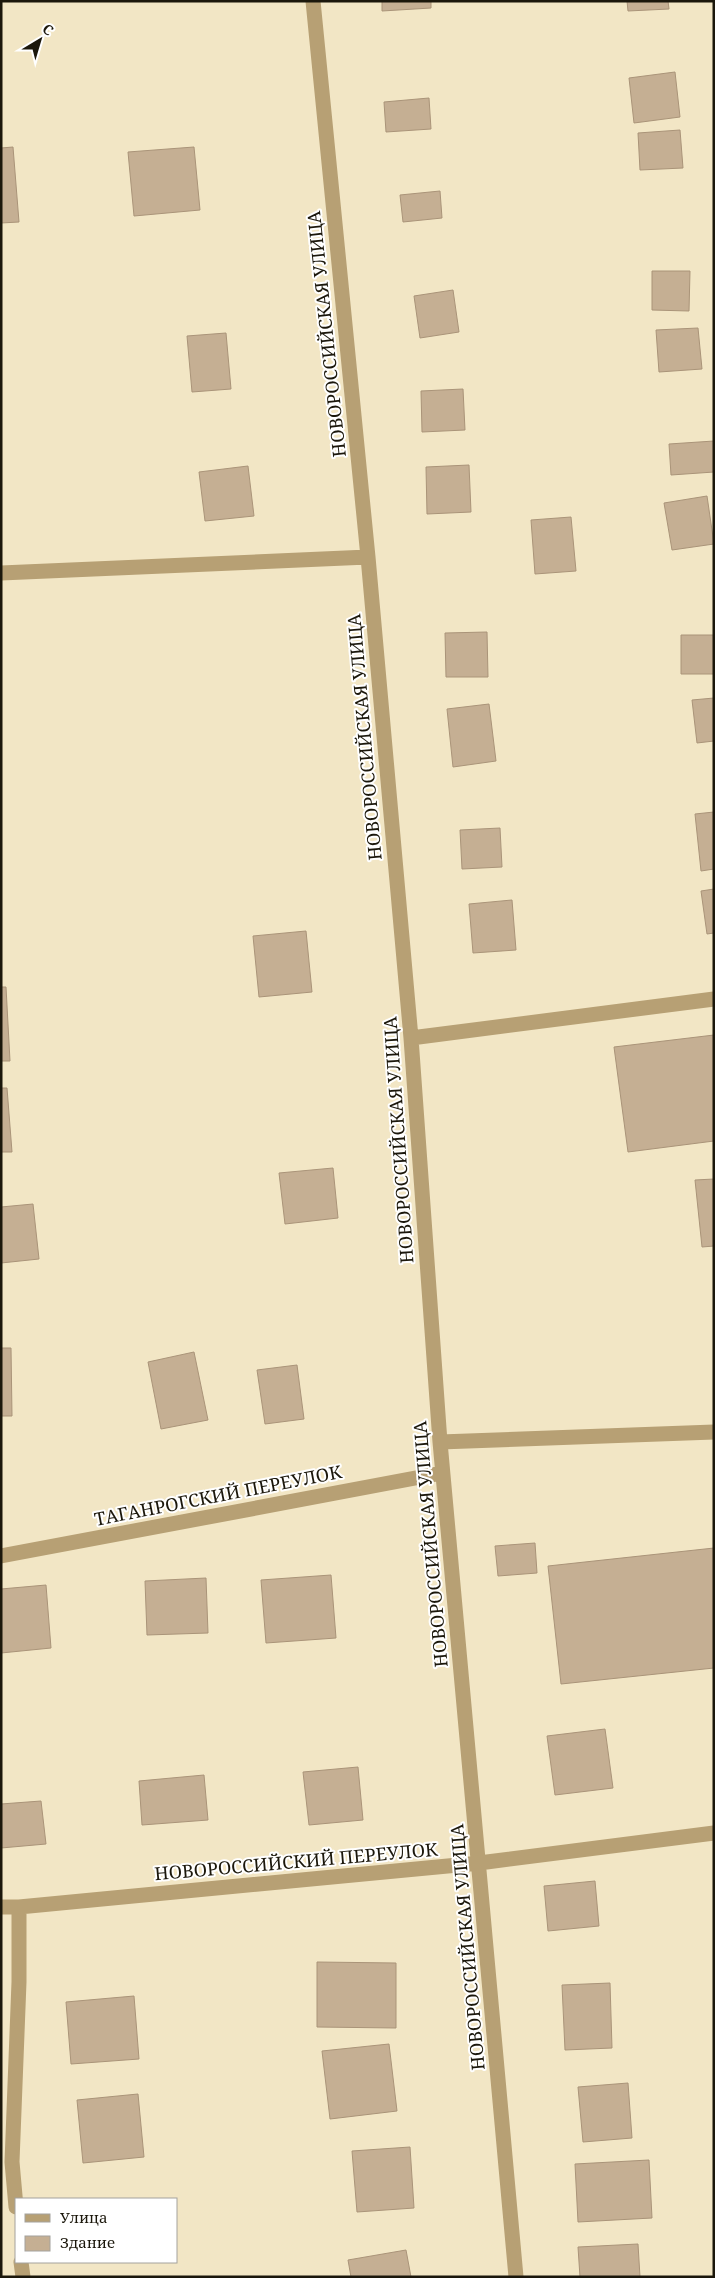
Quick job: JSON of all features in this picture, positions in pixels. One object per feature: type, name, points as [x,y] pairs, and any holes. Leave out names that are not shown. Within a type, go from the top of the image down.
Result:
[{"type":"street","name":"НОВОРОССИЙСКАЯ УЛИЦА","points":[[313,1],[368,557],[411,1038],[442,1473],[516,2277]]},
{"type":"street","points":[[1,573],[368,557]]},
{"type":"street","points":[[411,1038],[714,999]]},
{"type":"street","points":[[440,1442],[714,1432]]},
{"type":"street","name":"ТАГАНРОГСКИЙ ПЕРЕУЛОК","points":[[1,1556],[442,1473]]},
{"type":"street","name":"НОВОРОССИЙСКИЙ ПЕРЕУЛОК","points":[[1,1907],[19,1908],[479,1864],[714,1833]]},
{"type":"street","points":[[15,2198],[12,2162],[19,1982],[19,1908]]},
{"type":"street","points":[[21,2263],[23,2277]]},
{"type":"building","points":[[382,1],[431,1],[431,8],[382,11]]},
{"type":"building","points":[[627,1],[668,1],[669,9],[628,11]]},
{"type":"building","points":[[675,72],[680,117],[634,123],[629,78]]},
{"type":"building","points":[[429,98],[431,129],[386,132],[384,102]]},
{"type":"building","points":[[680,130],[683,168],[640,170],[638,133]]},
{"type":"building","points":[[13,147],[19,222],[1,223],[1,148]]},
{"type":"building","points":[[194,147],[200,210],[134,216],[128,152]]},
{"type":"building","points":[[440,191],[442,218],[403,222],[400,195]]},
{"type":"building","points":[[652,271],[690,271],[689,311],[652,310]]},
{"type":"building","points":[[453,290],[459,332],[420,338],[414,296]]},
{"type":"building","points":[[698,328],[702,369],[659,372],[656,330]]},
{"type":"building","points":[[226,333],[231,389],[192,392],[187,336]]},
{"type":"building","points":[[463,389],[465,430],[422,432],[421,391]]},
{"type":"building","points":[[714,441],[714,472],[671,475],[669,444]]},
{"type":"building","points":[[469,465],[471,512],[427,514],[426,467]]},
{"type":"building","points":[[248,466],[254,516],[205,521],[199,472]]},
{"type":"building","points":[[707,496],[714,544],[672,550],[664,503]]},
{"type":"building","points":[[571,517],[576,571],[535,574],[531,520]]},
{"type":"building","points":[[487,632],[488,677],[446,677],[445,633]]},
{"type":"building","points":[[681,635],[714,635],[714,674],[681,674]]},
{"type":"building","points":[[714,698],[714,741],[697,743],[692,700]]},
{"type":"building","points":[[489,704],[496,761],[453,767],[447,709]]},
{"type":"building","points":[[714,812],[714,869],[701,871],[695,814]]},
{"type":"building","points":[[500,828],[502,867],[462,869],[460,830]]},
{"type":"building","points":[[714,889],[714,933],[707,934],[701,891]]},
{"type":"building","points":[[512,900],[516,950],[473,953],[469,904]]},
{"type":"building","points":[[306,931],[312,992],[259,997],[253,936]]},
{"type":"building","points":[[1,987],[6,987],[10,1061],[1,1061]]},
{"type":"building","points":[[714,1035],[714,1141],[628,1152],[614,1047]]},
{"type":"building","points":[[1,1088],[7,1088],[12,1152],[1,1152]]},
{"type":"building","points":[[333,1168],[338,1218],[285,1224],[279,1173]]},
{"type":"building","points":[[714,1179],[714,1246],[702,1247],[695,1180]]},
{"type":"building","points":[[33,1204],[39,1259],[1,1263],[1,1207]]},
{"type":"building","points":[[1,1348],[11,1348],[12,1416],[1,1416]]},
{"type":"building","points":[[194,1352],[208,1420],[161,1429],[148,1362]]},
{"type":"building","points":[[297,1365],[304,1419],[265,1424],[257,1370]]},
{"type":"building","points":[[535,1543],[537,1573],[498,1576],[495,1546]]},
{"type":"building","points":[[714,1548],[714,1668],[561,1684],[548,1566]]},
{"type":"building","points":[[331,1575],[336,1638],[266,1643],[261,1580]]},
{"type":"building","points":[[206,1578],[208,1633],[147,1635],[145,1581]]},
{"type":"building","points":[[46,1585],[51,1648],[1,1653],[1,1589]]},
{"type":"building","points":[[605,1729],[613,1788],[555,1795],[547,1736]]},
{"type":"building","points":[[358,1767],[363,1820],[309,1825],[303,1772]]},
{"type":"building","points":[[204,1775],[208,1820],[142,1825],[139,1781]]},
{"type":"building","points":[[41,1801],[46,1844],[1,1848],[1,1804]]},
{"type":"building","points":[[595,1881],[599,1926],[548,1931],[544,1886]]},
{"type":"building","points":[[317,1962],[396,1963],[396,2028],[317,2027]]},
{"type":"building","points":[[610,1983],[612,2048],[565,2050],[562,1985]]},
{"type":"building","points":[[134,1996],[139,2059],[71,2064],[66,2002]]},
{"type":"building","points":[[389,2044],[397,2111],[330,2119],[322,2051]]},
{"type":"building","points":[[628,2083],[632,2138],[583,2142],[578,2087]]},
{"type":"building","points":[[138,2094],[144,2157],[83,2163],[77,2100]]},
{"type":"building","points":[[410,2147],[414,2208],[357,2212],[352,2151]]},
{"type":"building","points":[[649,2160],[652,2218],[578,2222],[575,2164]]},
{"type":"building","points":[[638,2244],[640,2277],[580,2277],[578,2247]]},
{"type":"building","points":[[406,2250],[411,2277],[351,2277],[348,2260]]}]
